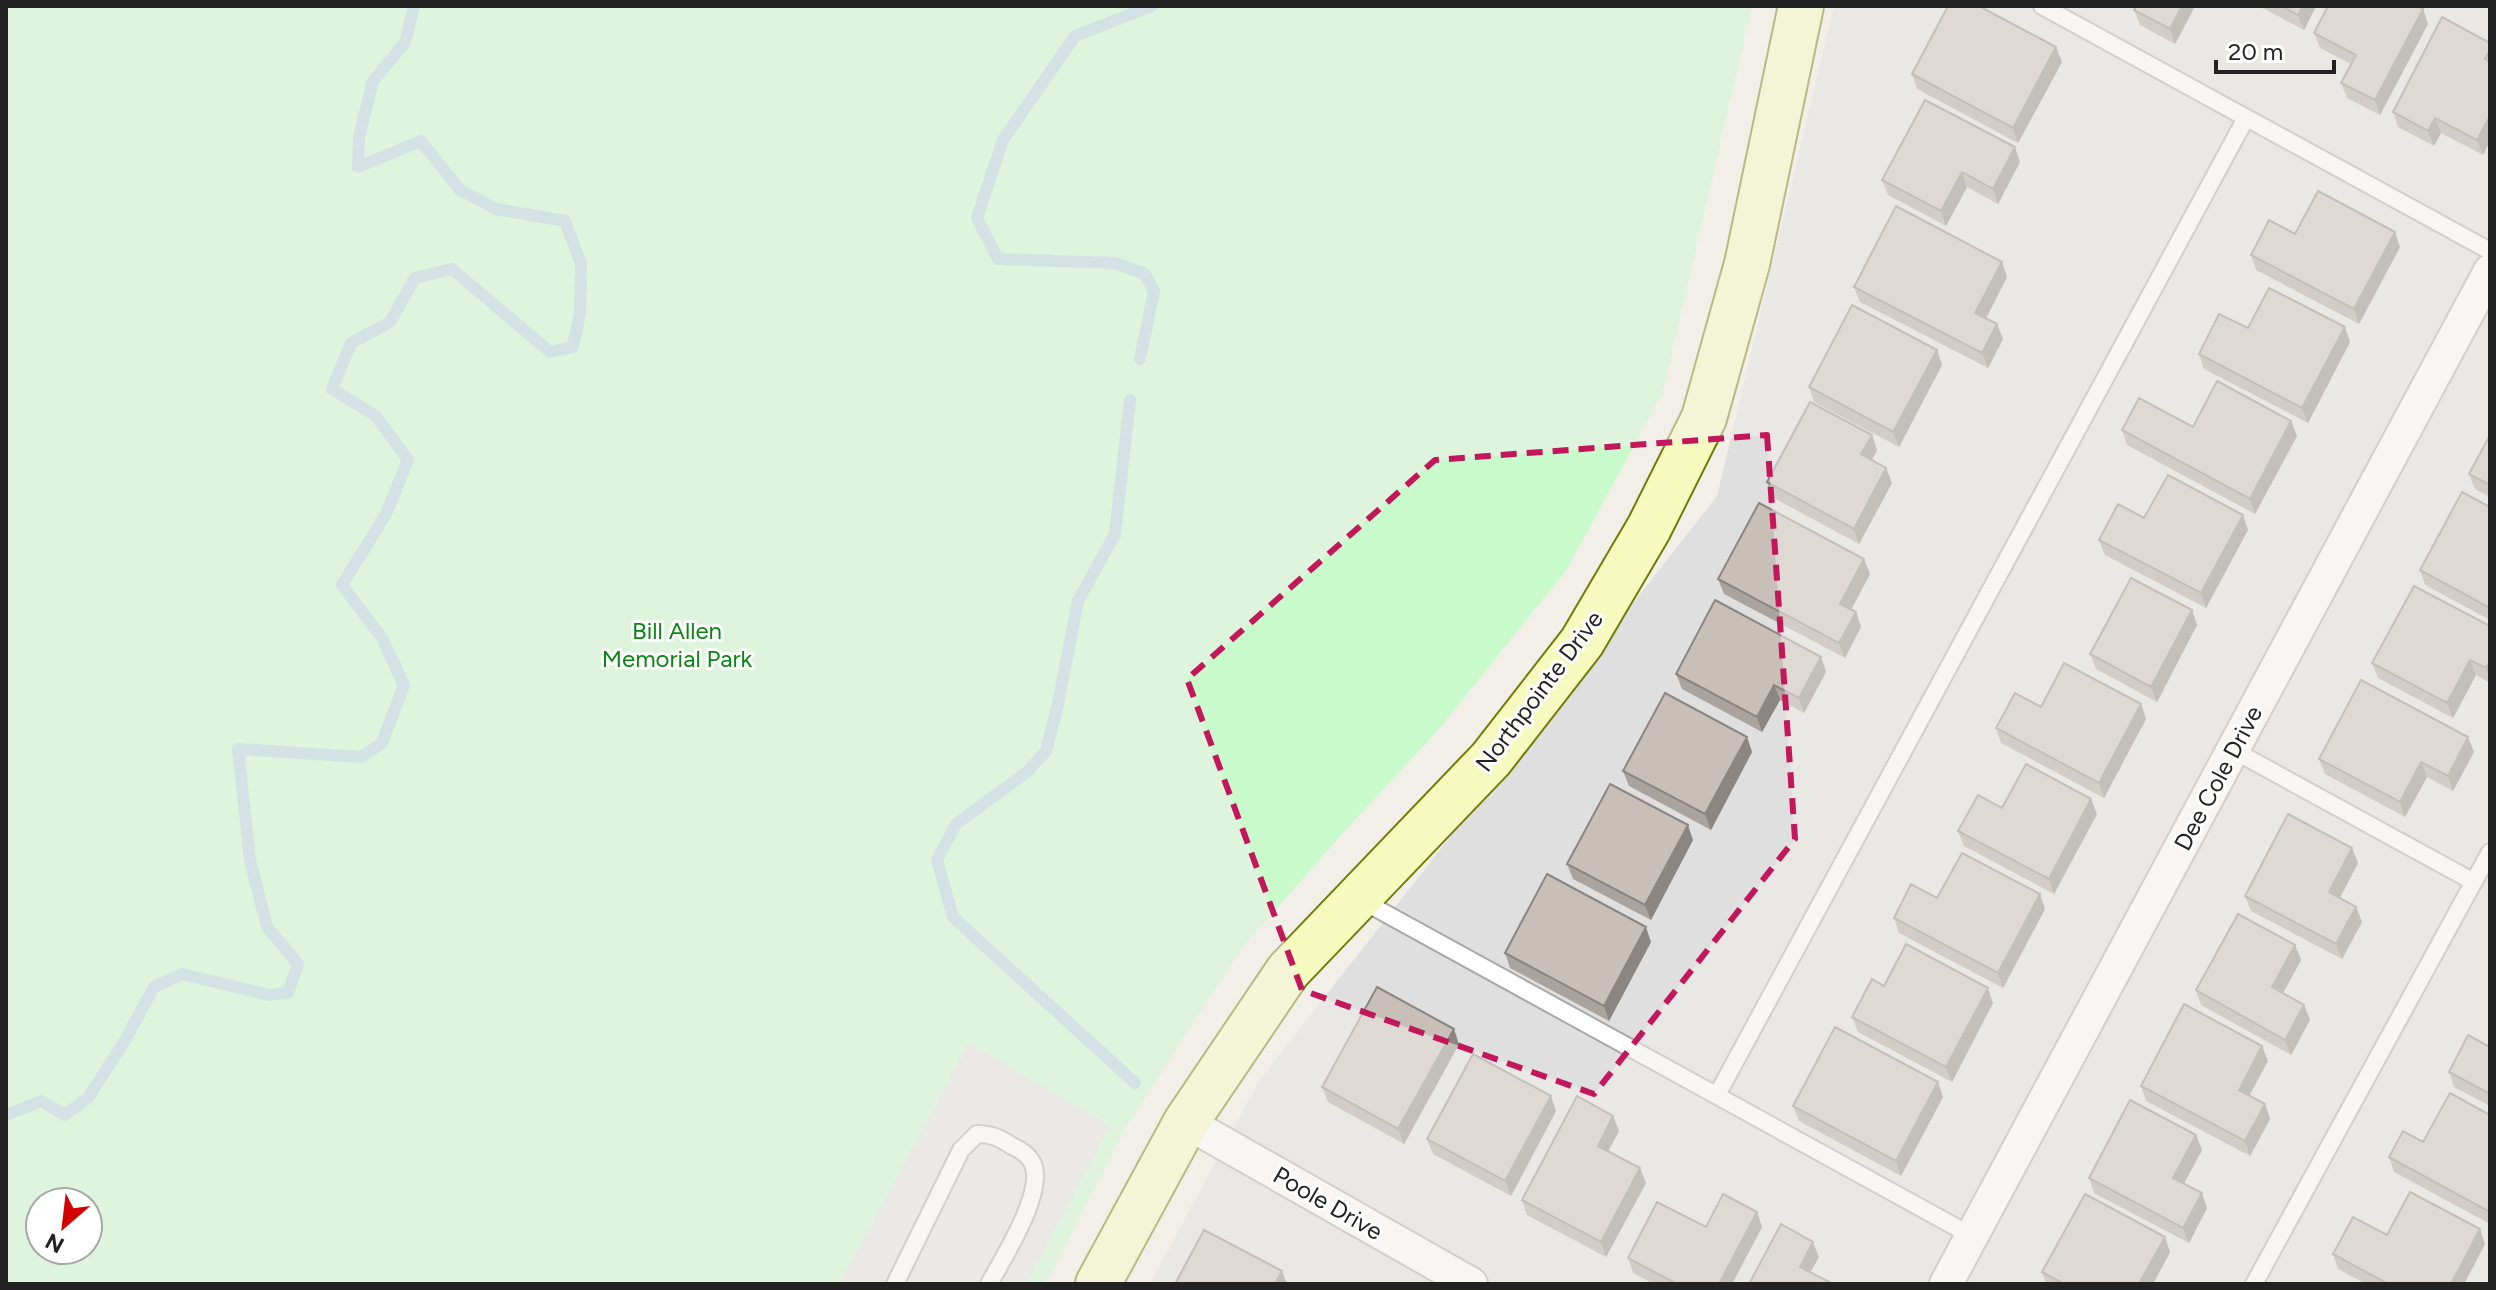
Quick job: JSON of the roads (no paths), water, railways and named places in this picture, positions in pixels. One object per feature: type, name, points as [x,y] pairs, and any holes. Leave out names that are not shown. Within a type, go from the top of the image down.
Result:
[{"type":"street","name":"Northpointe Drive","points":[[1098,1284],[1186,1122],[1288,971],[1491,759],[1582,642],[1649,528],[1704,418],[1747,264],[1801,6]]},
{"type":"street","name":"Dee Cole Drive","points":[[1946,1284],[2490,271]]},
{"type":"street","name":"Poole Drive","points":[[1186,1122],[1471,1284]]},
{"type":"lane","points":[[2042,6],[2490,251]]},
{"type":"lane","points":[[1717,1095],[2246,118]]},
{"type":"lane","points":[[2233,750],[2474,882]]},
{"type":"lane","points":[[2254,1284],[2490,852]]},
{"type":"lane","points":[[1356,897],[1972,1236]]},
{"type":"lane","points":[[895,1284],[961,1150],[977,1134],[991,1134],[1031,1160],[1036,1178],[1031,1200],[989,1284]]},
{"type":"waterway","points":[[6,1115],[41,1101],[65,1115],[88,1098],[154,987],[182,974],[269,995],[288,993],[298,964],[267,927],[250,860],[238,749],[361,757],[382,743],[404,685],[382,638],[342,585],[386,514],[408,460],[376,416],[332,389],[351,343],[390,322],[415,278],[452,269],[550,352],[573,347],[580,312],[581,264],[565,221],[496,209],[460,190],[421,141],[358,167],[359,137],[373,81],[405,43],[414,6]]},
{"type":"waterway","points":[[1140,359],[1154,291],[1145,274],[1115,263],[998,259],[977,218],[1003,140],[1075,36],[1152,6]]},
{"type":"waterway","points":[[1130,400],[1115,534],[1078,601],[1046,751],[1027,772],[956,824],[937,860],[953,917],[1135,1083]]},
{"type":"park label","name":"Bill Allen Memorial Park","points":[[677,644]]}]
